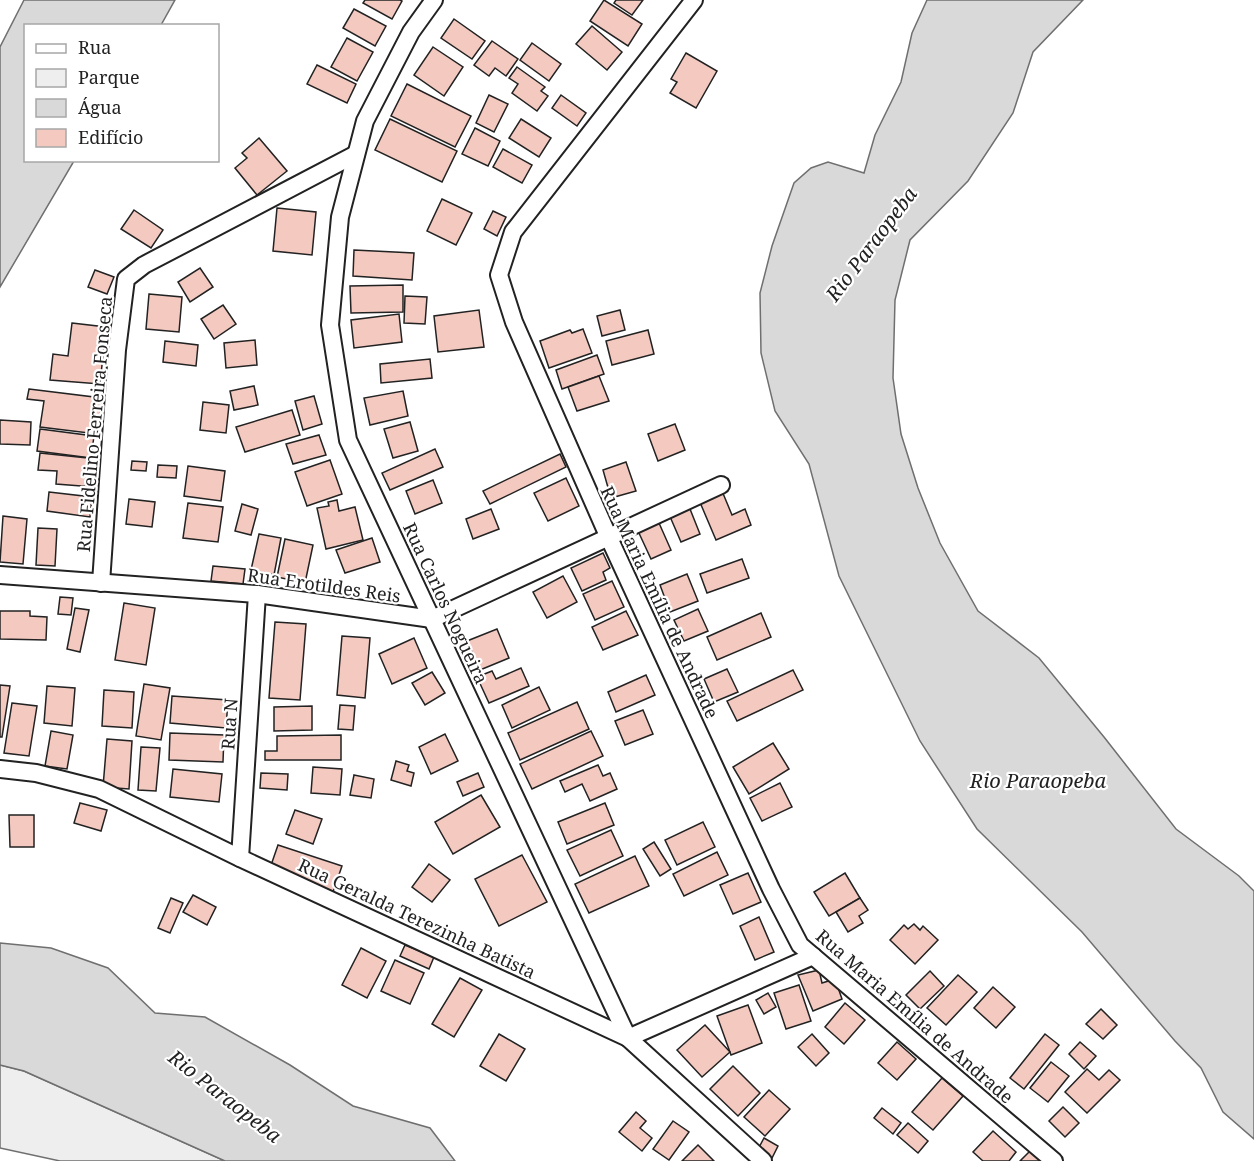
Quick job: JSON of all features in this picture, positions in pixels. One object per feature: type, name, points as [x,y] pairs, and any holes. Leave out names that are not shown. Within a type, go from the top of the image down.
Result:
[{"type":"street","name":"Rua Carlos Nogueira","points":[[434,0],[411,32],[365,122],[340,217],[330,325],[348,440],[628,1038],[763,1161]]},
{"type":"street","name":"Rua Maria Emília de Andrade","points":[[694,0],[513,232],[499,275],[514,322],[609,538],[771,890],[800,945],[1054,1161]]},
{"type":"street","name":"Rua Fidelino Ferreira Fonseca","points":[[101,583],[117,350],[126,279],[144,265],[356,154]]},
{"type":"street","points":[[432,619],[721,485]]},
{"type":"street","name":"Rua Erotildes Reis","points":[[0,575],[257,594],[432,619]]},
{"type":"street","name":"Rua N","points":[[240,858],[257,594]]},
{"type":"street","name":"Rua Geralda Terezinha Batista","points":[[0,769],[36,773],[99,789],[240,858],[628,1038]]},
{"type":"street","points":[[628,1038],[813,956]]},
{"type":"green space","points":[[0,1065],[24,1071],[225,1161],[60,1161],[0,1148]]},
{"type":"water","points":[[24,0],[175,0],[162,24],[24,24],[24,162],[73,162],[0,287],[0,47]]},
{"type":"water","name":"Rio Paraopeba","points":[[927,0],[1083,0],[1033,52],[1013,113],[968,181],[910,240],[895,300],[893,378],[901,434],[918,488],[940,543],[978,611],[1039,658],[1176,829],[1239,876],[1254,891],[1254,1139],[1223,1112],[1201,1068],[1082,932],[977,829],[920,741],[839,576],[809,464],[775,411],[761,353],[760,293],[772,246],[794,183],[811,168],[828,162],[864,173],[875,135],[901,82],[912,33]]},
{"type":"water","name":"Rio Paraopeba","points":[[0,943],[51,948],[108,968],[155,1013],[205,1017],[290,1065],[353,1106],[430,1128],[455,1161],[225,1161],[24,1071],[0,1065]]},
{"type":"building","points":[[365,0],[402,1],[392,19],[363,3]]},
{"type":"building","points":[[604,0],[642,24],[628,46],[590,21]]},
{"type":"building","points":[[616,0],[643,0],[632,15],[614,3]]},
{"type":"building","points":[[354,9],[386,26],[375,46],[343,28]]},
{"type":"building","points":[[454,19],[485,41],[472,59],[441,38]]},
{"type":"building","points":[[592,26],[622,52],[607,70],[576,44]]},
{"type":"building","points":[[347,38],[373,52],[357,81],[331,67]]},
{"type":"building","points":[[492,41],[518,59],[506,76],[495,68],[489,76],[474,65]]},
{"type":"building","points":[[532,43],[561,64],[549,81],[520,60]]},
{"type":"building","points":[[433,47],[463,67],[444,96],[414,75]]},
{"type":"building","points":[[686,53],[717,71],[696,108],[670,93],[677,82],[671,79]]},
{"type":"building","points":[[317,65],[356,84],[347,103],[307,84]]},
{"type":"building","points":[[517,67],[545,87],[541,91],[548,96],[537,111],[512,93],[518,84],[509,78]]},
{"type":"building","points":[[407,84],[471,116],[455,147],[391,116]]},
{"type":"building","points":[[489,95],[508,104],[494,132],[476,123]]},
{"type":"building","points":[[561,95],[586,113],[577,126],[552,108]]},
{"type":"building","points":[[390,119],[457,151],[442,182],[375,150]]},
{"type":"building","points":[[521,119],[551,138],[539,157],[509,138]]},
{"type":"building","points":[[475,128],[500,141],[488,166],[462,154]]},
{"type":"building","points":[[259,138],[287,171],[257,195],[235,168],[247,158],[242,153]]},
{"type":"building","points":[[503,149],[532,165],[522,183],[493,167]]},
{"type":"building","points":[[442,199],[472,213],[456,245],[427,231]]},
{"type":"building","points":[[277,208],[316,212],[312,255],[273,251]]},
{"type":"building","points":[[134,210],[163,230],[151,248],[121,229]]},
{"type":"building","points":[[493,211],[506,217],[497,236],[484,229]]},
{"type":"building","points":[[354,250],[414,253],[412,280],[353,276]]},
{"type":"building","points":[[200,268],[213,287],[190,302],[178,282]]},
{"type":"building","points":[[95,270],[114,277],[107,294],[88,287]]},
{"type":"building","points":[[403,285],[403,312],[351,313],[350,286]]},
{"type":"building","points":[[149,294],[182,297],[179,332],[146,329]]},
{"type":"building","points":[[405,296],[427,297],[425,324],[404,323]]},
{"type":"building","points":[[223,305],[236,324],[214,339],[201,319]]},
{"type":"building","points":[[479,310],[484,347],[438,352],[434,316]]},
{"type":"building","points":[[620,310],[625,330],[602,336],[597,316]]},
{"type":"building","points":[[399,314],[402,342],[354,348],[351,320]]},
{"type":"building","points":[[72,323],[106,327],[100,384],[50,380],[53,354],[68,356]]},
{"type":"building","points":[[583,329],[592,353],[549,368],[540,341],[570,330],[572,333]]},
{"type":"building","points":[[648,330],[654,354],[612,365],[606,341]]},
{"type":"building","points":[[255,340],[257,365],[226,368],[224,343]]},
{"type":"building","points":[[165,341],[198,345],[196,366],[163,362]]},
{"type":"building","points":[[597,355],[604,374],[562,389],[556,370]]},
{"type":"building","points":[[430,359],[432,378],[381,383],[380,364]]},
{"type":"building","points":[[599,376],[609,401],[577,411],[568,387]]},
{"type":"building","points":[[254,386],[258,405],[234,410],[230,391]]},
{"type":"building","points":[[29,389],[102,398],[97,434],[40,427],[44,401],[27,399]]},
{"type":"building","points":[[403,391],[408,416],[370,425],[364,398]]},
{"type":"building","points":[[314,396],[322,424],[303,430],[295,401]]},
{"type":"building","points":[[203,402],[229,405],[226,433],[200,430]]},
{"type":"building","points":[[292,410],[300,435],[245,452],[236,427]]},
{"type":"building","points":[[0,420],[31,422],[30,445],[0,444]]},
{"type":"building","points":[[410,422],[418,451],[393,458],[384,429]]},
{"type":"building","points":[[675,424],[685,450],[658,461],[648,434]]},
{"type":"building","points":[[40,429],[94,436],[91,458],[37,451]]},
{"type":"building","points":[[319,435],[326,455],[293,464],[286,444]]},
{"type":"building","points":[[435,449],[443,467],[390,490],[382,473]]},
{"type":"building","points":[[40,453],[97,459],[94,487],[56,484],[57,471],[38,470]]},
{"type":"building","points":[[560,454],[566,467],[490,504],[483,491]]},
{"type":"building","points":[[330,460],[342,494],[307,506],[295,472]]},
{"type":"building","points":[[132,461],[147,462],[146,471],[131,470]]},
{"type":"building","points":[[626,462],[636,491],[611,498],[603,470]]},
{"type":"building","points":[[158,465],[177,466],[176,478],[157,477]]},
{"type":"building","points":[[188,466],[225,471],[221,501],[184,496]]},
{"type":"building","points":[[566,478],[579,506],[548,521],[534,493]]},
{"type":"building","points":[[433,480],[442,503],[415,514],[406,491]]},
{"type":"building","points":[[722,491],[732,515],[745,509],[751,525],[716,540],[699,500]]},
{"type":"building","points":[[49,492],[92,497],[90,517],[47,511]]},
{"type":"building","points":[[129,499],[155,502],[152,527],[126,524]]},
{"type":"building","points":[[337,500],[339,511],[355,507],[363,540],[326,549],[317,508],[329,506],[328,502]]},
{"type":"building","points":[[188,503],[223,507],[218,542],[183,538]]},
{"type":"building","points":[[242,504],[258,509],[251,535],[235,531]]},
{"type":"building","points":[[688,504],[700,534],[681,542],[668,512]]},
{"type":"building","points":[[491,509],[499,529],[473,539],[466,519]]},
{"type":"building","points":[[3,516],[27,519],[23,564],[0,562]]},
{"type":"building","points":[[659,523],[671,550],[651,559],[638,531]]},
{"type":"building","points":[[38,528],[57,529],[55,566],[36,565]]},
{"type":"building","points":[[259,534],[281,538],[274,575],[251,570]]},
{"type":"building","points":[[372,538],[380,562],[345,573],[336,550]]},
{"type":"building","points":[[285,539],[313,545],[305,583],[277,577]]},
{"type":"building","points":[[603,553],[610,568],[603,572],[606,580],[582,591],[571,568]]},
{"type":"building","points":[[742,559],[749,578],[707,593],[700,574]]},
{"type":"building","points":[[213,566],[245,569],[243,584],[211,581]]},
{"type":"building","points":[[687,574],[698,601],[670,612],[660,585]]},
{"type":"building","points":[[563,576],[577,602],[547,618],[533,592]]},
{"type":"building","points":[[612,581],[624,607],[595,620],[583,594]]},
{"type":"building","points":[[60,597],[73,598],[71,615],[58,614]]},
{"type":"building","points":[[124,603],[155,608],[146,665],[115,660]]},
{"type":"building","points":[[75,608],[89,610],[80,652],[67,649]]},
{"type":"building","points":[[698,609],[708,631],[684,641],[674,620]]},
{"type":"building","points":[[0,611],[30,611],[30,616],[47,617],[46,640],[0,639]]},
{"type":"building","points":[[626,611],[638,635],[603,650],[592,627]]},
{"type":"building","points":[[761,613],[771,637],[717,660],[707,637]]},
{"type":"building","points":[[275,622],[306,624],[300,700],[269,698]]},
{"type":"building","points":[[497,629],[509,658],[480,670],[467,641]]},
{"type":"building","points":[[342,636],[370,638],[365,698],[337,695]]},
{"type":"building","points":[[414,638],[427,668],[392,684],[379,654]]},
{"type":"building","points":[[521,668],[529,686],[489,703],[477,677],[492,671],[496,679]]},
{"type":"building","points":[[727,669],[738,692],[714,702],[704,679]]},
{"type":"building","points":[[793,670],[803,690],[737,721],[727,701]]},
{"type":"building","points":[[432,672],[445,693],[425,705],[412,683]]},
{"type":"building","points":[[646,675],[655,695],[616,712],[608,692]]},
{"type":"building","points":[[144,684],[170,688],[161,740],[136,736]]},
{"type":"building","points":[[0,685],[10,686],[2,737],[0,737]]},
{"type":"building","points":[[47,686],[75,688],[72,726],[44,723]]},
{"type":"building","points":[[539,687],[550,710],[512,728],[502,705]]},
{"type":"building","points":[[104,690],[134,692],[132,728],[102,726]]},
{"type":"building","points":[[172,696],[228,700],[226,728],[170,723]]},
{"type":"building","points":[[577,702],[589,729],[520,760],[508,733]]},
{"type":"building","points":[[12,703],[37,706],[29,756],[4,753]]},
{"type":"building","points":[[340,705],[355,706],[353,730],[338,729]]},
{"type":"building","points":[[312,706],[312,730],[274,731],[274,707]]},
{"type":"building","points":[[643,710],[653,734],[625,745],[615,721]]},
{"type":"building","points":[[51,731],[73,735],[67,769],[45,766]]},
{"type":"building","points":[[591,731],[603,756],[532,789],[520,764]]},
{"type":"building","points":[[170,733],[224,735],[223,762],[169,760]]},
{"type":"building","points":[[445,734],[458,761],[431,774],[419,747]]},
{"type":"building","points":[[341,735],[341,760],[265,760],[265,751],[277,751],[277,736]]},
{"type":"building","points":[[107,739],[132,741],[129,789],[103,787]]},
{"type":"building","points":[[773,743],[789,769],[749,794],[733,767]]},
{"type":"building","points":[[141,747],[160,748],[156,791],[138,790]]},
{"type":"building","points":[[396,761],[409,765],[407,771],[414,773],[411,786],[391,780]]},
{"type":"building","points":[[598,765],[603,776],[610,773],[617,789],[590,801],[582,784],[565,792],[560,781]]},
{"type":"building","points":[[313,767],[342,769],[340,795],[311,793]]},
{"type":"building","points":[[173,769],[222,774],[219,802],[170,797]]},
{"type":"building","points":[[261,773],[288,774],[287,790],[260,788]]},
{"type":"building","points":[[478,773],[484,787],[463,796],[457,782]]},
{"type":"building","points":[[354,775],[374,779],[371,798],[350,795]]},
{"type":"building","points":[[780,783],[792,807],[762,821],[750,798]]},
{"type":"building","points":[[481,795],[500,827],[453,854],[435,822]]},
{"type":"building","points":[[80,803],[107,810],[101,831],[74,823]]},
{"type":"building","points":[[605,803],[614,825],[567,844],[558,822]]},
{"type":"building","points":[[295,810],[322,819],[313,844],[286,834]]},
{"type":"building","points":[[9,815],[34,815],[34,847],[10,847]]},
{"type":"building","points":[[703,822],[715,847],[677,865],[665,840]]},
{"type":"building","points":[[611,830],[623,856],[580,876],[567,850]]},
{"type":"building","points":[[654,842],[671,869],[660,876],[643,849]]},
{"type":"building","points":[[278,845],[342,866],[333,892],[269,871]]},
{"type":"building","points":[[717,852],[728,875],[684,896],[673,874]]},
{"type":"building","points":[[522,855],[547,902],[499,926],[475,879]]},
{"type":"building","points":[[635,856],[649,886],[589,913],[575,884]]},
{"type":"building","points":[[429,864],[450,880],[432,902],[412,887]]},
{"type":"building","points":[[748,873],[761,902],[733,914],[720,885]]},
{"type":"building","points":[[845,873],[860,898],[829,916],[814,892]]},
{"type":"building","points":[[193,895],[216,907],[207,925],[183,912]]},
{"type":"building","points":[[171,898],[183,903],[170,933],[158,928]]},
{"type":"building","points":[[860,898],[868,910],[859,916],[863,923],[848,932],[836,912]]},
{"type":"building","points":[[759,917],[774,952],[755,960],[740,926]]},
{"type":"building","points":[[914,924],[920,930],[923,926],[938,940],[915,964],[890,940],[904,925],[908,929]]},
{"type":"building","points":[[405,945],[434,957],[429,969],[400,956]]},
{"type":"building","points":[[361,948],[386,961],[367,998],[342,985]]},
{"type":"building","points":[[395,960],[424,973],[410,1004],[381,991]]},
{"type":"building","points":[[819,970],[822,983],[835,979],[842,999],[813,1011],[798,975]]},
{"type":"building","points":[[930,971],[944,986],[920,1009],[906,995]]},
{"type":"building","points":[[958,975],[977,992],[946,1025],[927,1008]]},
{"type":"building","points":[[460,978],[482,990],[454,1037],[432,1024]]},
{"type":"building","points":[[799,985],[811,1021],[786,1029],[774,993]]},
{"type":"building","points":[[993,987],[1015,1007],[996,1028],[974,1008]]},
{"type":"building","points":[[768,993],[776,1007],[764,1014],[756,1000]]},
{"type":"building","points":[[845,1003],[865,1020],[844,1044],[825,1027]]},
{"type":"building","points":[[748,1005],[762,1043],[731,1055],[717,1016]]},
{"type":"building","points":[[1101,1009],[1117,1025],[1103,1039],[1086,1024]]},
{"type":"building","points":[[705,1025],[730,1052],[702,1077],[677,1050]]},
{"type":"building","points":[[499,1034],[525,1049],[506,1081],[480,1066]]},
{"type":"building","points":[[812,1034],[829,1053],[816,1066],[798,1047]]},
{"type":"building","points":[[1045,1034],[1059,1045],[1024,1089],[1010,1078]]},
{"type":"building","points":[[897,1042],[916,1059],[897,1080],[878,1063]]},
{"type":"building","points":[[1080,1042],[1096,1056],[1084,1069],[1069,1054]]},
{"type":"building","points":[[1051,1062],[1069,1076],[1048,1102],[1030,1088]]},
{"type":"building","points":[[733,1066],[760,1093],[738,1116],[710,1089]]},
{"type":"building","points":[[1087,1069],[1099,1080],[1109,1070],[1120,1080],[1087,1113],[1065,1092]]},
{"type":"building","points":[[942,1078],[963,1096],[933,1130],[912,1112]]},
{"type":"building","points":[[769,1090],[790,1109],[765,1136],[744,1117]]},
{"type":"building","points":[[1063,1107],[1079,1123],[1065,1137],[1049,1121]]},
{"type":"building","points":[[882,1108],[901,1123],[893,1134],[874,1118]]},
{"type":"building","points":[[636,1112],[646,1121],[640,1128],[652,1138],[642,1151],[619,1132]]},
{"type":"building","points":[[673,1121],[689,1132],[669,1160],[653,1149]]},
{"type":"building","points":[[908,1123],[928,1141],[918,1153],[897,1135]]},
{"type":"building","points":[[993,1131],[1016,1152],[1009,1161],[983,1161],[973,1152]]},
{"type":"building","points":[[764,1138],[778,1146],[771,1160],[756,1153]]},
{"type":"building","points":[[698,1145],[714,1161],[682,1161]]},
{"type":"building","points":[[1031,1150],[1042,1161],[1020,1161]]}]
